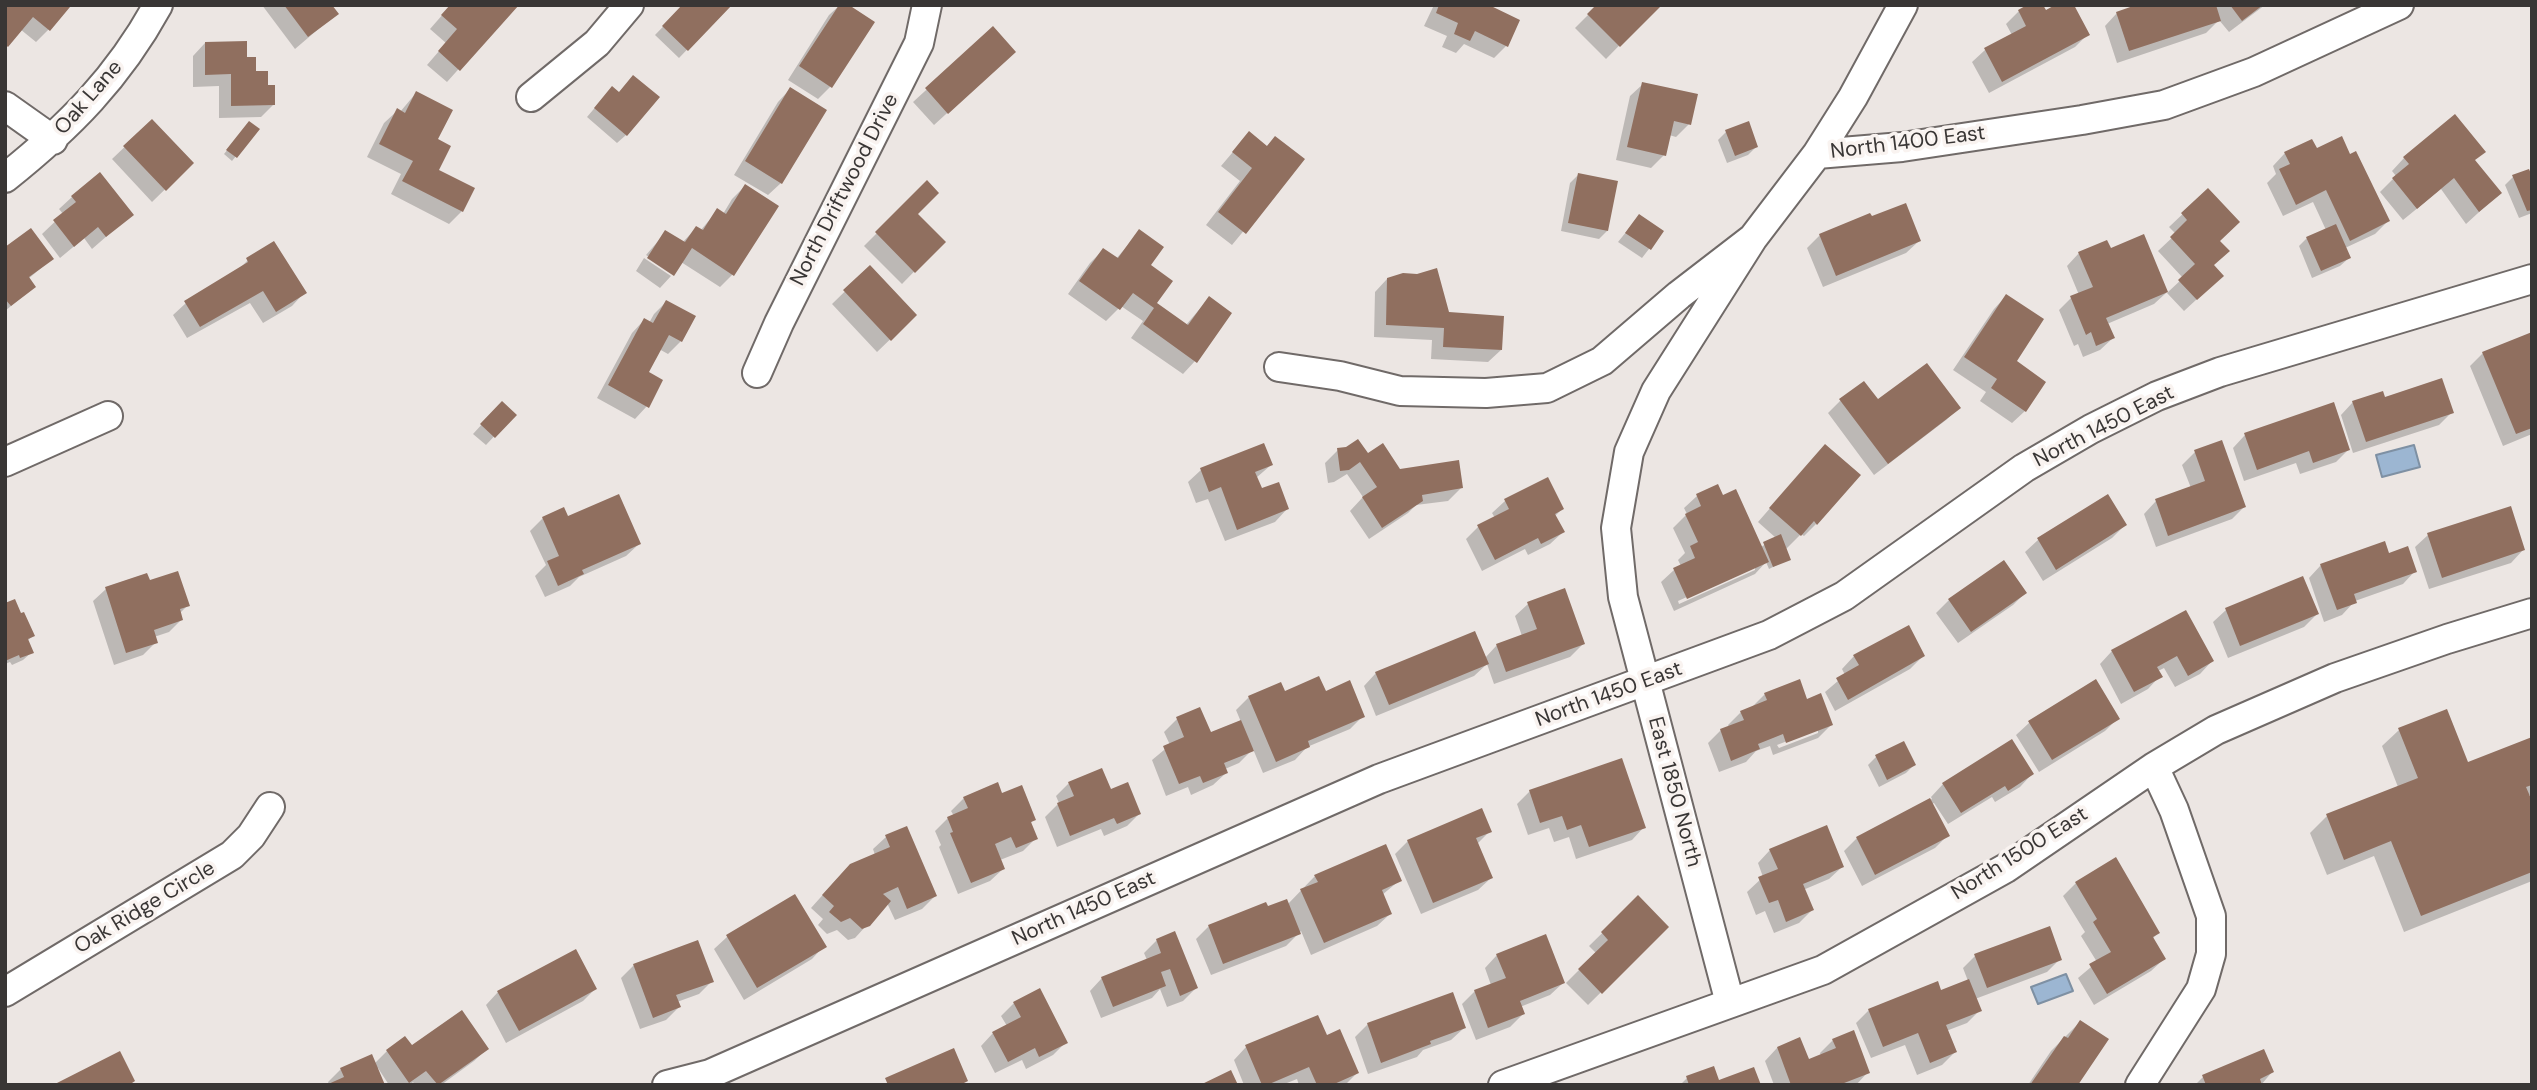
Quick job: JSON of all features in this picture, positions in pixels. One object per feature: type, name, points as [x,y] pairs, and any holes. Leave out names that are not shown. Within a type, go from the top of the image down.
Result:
[{"type":"street","name":"Oak Lane","points":[[5,178],[53,140],[101,89],[139,39],[158,5]]},
{"type":"street","points":[[531,97],[597,43],[629,5]]},
{"type":"street","name":"North Driftwood Drive","points":[[757,373],[785,311],[919,43],[927,5]]},
{"type":"street","points":[[1817,154],[1853,97],[1903,5]]},
{"type":"street","name":"North 1400 East","points":[[1279,367],[1340,376],[1400,391],[1486,393],[1548,388],[1602,361],[1679,295],[1752,238],[1817,154],[1902,147],[2164,105],[2254,72],[2399,5]]},
{"type":"street","points":[[5,106],[53,140]]},
{"type":"street","name":"East 1850 North","points":[[1730,1003],[1623,597],[1616,528],[1629,453],[1657,391],[1752,238]]},
{"type":"street","name":"North 1450 East","points":[[667,1085],[712,1080],[1379,779],[1769,635],[1844,596],[2024,468],[2091,429],[2157,396],[2220,372],[2532,279]]},
{"type":"street","points":[[5,463],[108,416]]},
{"type":"street","name":"North 1500 East","points":[[1503,1085],[1823,970],[2006,868],[2154,767],[2216,730],[2335,678],[2532,613]]},
{"type":"street","points":[[2140,1085],[2201,989],[2211,954],[2211,916],[2174,810],[2154,767]]},
{"type":"street","name":"Oak Ridge Circle","points":[[5,992],[232,855],[251,836],[270,807]]},
{"type":"water","points":[[2414,445],[2420,467],[2382,477],[2376,455]]},
{"type":"water","points":[[2066,974],[2073,991],[2038,1004],[2031,987]]},
{"type":"building","points":[[5,5],[70,7],[50,31],[33,17],[8,47],[5,44]]},
{"type":"building","points":[[284,5],[332,5],[339,14],[308,37]]},
{"type":"building","points":[[450,5],[519,5],[460,71],[438,51],[457,29],[441,15]]},
{"type":"building","points":[[682,5],[732,5],[688,51],[662,26]]},
{"type":"building","points":[[839,5],[849,5],[875,22],[832,88],[799,66]]},
{"type":"building","points":[[1439,5],[1489,5],[1520,20],[1508,47],[1475,31],[1470,41],[1454,34],[1458,23],[1436,13]]},
{"type":"building","points":[[1596,5],[1662,5],[1620,47],[1587,14]]},
{"type":"building","points":[[2027,5],[2043,5],[2046,10],[2055,5],[2074,5],[2090,35],[2002,82],[1984,48],[2026,26],[2018,10]]},
{"type":"building","points":[[2136,5],[2216,5],[2221,21],[2129,51],[2116,12]]},
{"type":"building","points":[[2230,5],[2263,5],[2242,21]]},
{"type":"building","points":[[993,26],[1016,52],[948,114],[925,88]]},
{"type":"building","points":[[247,41],[247,57],[256,57],[256,71],[268,71],[268,85],[275,85],[275,105],[231,106],[231,74],[205,75],[205,42]]},
{"type":"building","points":[[633,75],[660,97],[627,136],[594,108],[612,86],[619,92]]},
{"type":"building","points":[[1642,82],[1698,94],[1691,125],[1674,121],[1666,156],[1627,147]]},
{"type":"building","points":[[790,87],[827,110],[782,184],[745,161]]},
{"type":"building","points":[[416,91],[453,110],[438,139],[451,146],[439,170],[475,188],[463,212],[402,181],[413,161],[379,144],[397,108],[405,113]]},
{"type":"building","points":[[2455,114],[2486,152],[2475,160],[2502,193],[2479,212],[2454,178],[2417,209],[2392,178],[2409,164],[2403,157]]},
{"type":"building","points":[[152,119],[194,163],[166,191],[123,146]]},
{"type":"building","points":[[249,121],[260,129],[237,158],[226,150]]},
{"type":"building","points":[[1749,121],[1758,147],[1735,156],[1725,130]]},
{"type":"building","points":[[1249,131],[1267,146],[1275,136],[1305,159],[1246,234],[1218,212],[1252,168],[1232,152]]},
{"type":"building","points":[[2342,136],[2350,154],[2356,151],[2390,221],[2350,241],[2326,190],[2296,205],[2279,169],[2290,164],[2284,152],[2312,139],[2317,148]]},
{"type":"building","points":[[2529,169],[2532,176],[2532,210],[2527,211],[2512,175]]},
{"type":"building","points":[[100,172],[134,215],[106,237],[98,227],[74,247],[53,220],[76,202],[71,196]]},
{"type":"building","points":[[1578,173],[1618,181],[1608,231],[1568,223]]},
{"type":"building","points":[[927,180],[939,193],[918,214],[946,242],[915,273],[875,232]]},
{"type":"building","points":[[745,184],[779,206],[734,276],[692,248],[674,276],[647,258],[665,230],[685,242],[696,226],[703,230],[717,208],[726,214]]},
{"type":"building","points":[[2208,188],[2240,222],[2220,241],[2230,251],[2214,265],[2224,276],[2197,300],[2178,280],[2195,264],[2170,237],[2187,220],[2181,213]]},
{"type":"building","points":[[1906,203],[1921,241],[1836,276],[1819,234],[1870,213],[1872,216]]},
{"type":"building","points":[[1639,214],[1664,231],[1651,250],[1625,233]]},
{"type":"building","points":[[2336,224],[2351,258],[2321,271],[2306,237]]},
{"type":"building","points":[[31,228],[54,259],[29,277],[36,287],[11,306],[5,299],[5,247]]},
{"type":"building","points":[[1139,229],[1164,247],[1151,265],[1173,281],[1157,303],[1188,325],[1209,296],[1232,313],[1197,363],[1143,324],[1154,308],[1133,293],[1120,310],[1079,281],[1103,248],[1118,258]]},
{"type":"building","points":[[2144,234],[2168,292],[2106,318],[2115,338],[2096,346],[2091,332],[2086,335],[2070,296],[2093,287],[2078,252],[2107,240],[2111,248]]},
{"type":"building","points":[[274,241],[307,293],[276,312],[263,291],[200,327],[184,301],[248,262],[246,258]]},
{"type":"building","points":[[870,265],[917,315],[891,341],[843,290]]},
{"type":"building","points":[[1437,268],[1449,312],[1504,316],[1502,350],[1443,347],[1444,328],[1386,325],[1387,278]]},
{"type":"building","points":[[2006,294],[2044,319],[2017,361],[2046,382],[2026,412],[1991,388],[1997,379],[1964,357]]},
{"type":"building","points":[[666,300],[696,316],[682,342],[669,335],[649,372],[663,380],[649,408],[608,385],[644,318],[653,323]]},
{"type":"building","points":[[2532,332],[2532,428],[2516,434],[2482,352]]},
{"type":"building","points":[[1927,363],[1961,408],[1888,464],[1839,399],[1864,381],[1878,399]]},
{"type":"building","points":[[2442,378],[2454,413],[2366,442],[2352,401],[2383,391],[2385,397]]},
{"type":"building","points":[[502,401],[517,415],[495,438],[480,424]]},
{"type":"building","points":[[2334,402],[2350,450],[2313,463],[2309,451],[2257,470],[2244,433]]},
{"type":"building","points":[[1358,439],[1368,453],[1383,443],[1400,469],[1459,460],[1463,488],[1422,495],[1423,501],[1382,528],[1362,497],[1377,487],[1360,462],[1349,470],[1340,471],[1337,448],[1346,447]]},
{"type":"building","points":[[2222,440],[2246,507],[2168,536],[2155,499],[2205,481],[2194,450]]},
{"type":"building","points":[[1264,443],[1273,465],[1255,472],[1262,488],[1279,482],[1289,509],[1237,530],[1221,487],[1209,492],[1200,468]]},
{"type":"building","points":[[1825,444],[1861,475],[1817,525],[1814,521],[1801,536],[1769,508]]},
{"type":"building","points":[[1548,477],[1564,509],[1555,514],[1565,532],[1541,544],[1538,538],[1495,560],[1477,525],[1509,509],[1504,499]]},
{"type":"building","points":[[1718,484],[1723,495],[1736,489],[1769,562],[1687,599],[1673,568],[1695,558],[1690,546],[1698,542],[1685,514],[1701,506],[1696,494]]},
{"type":"building","points":[[619,494],[641,544],[582,570],[584,574],[558,586],[547,561],[559,556],[542,517],[564,507],[568,516]]},
{"type":"building","points":[[2108,494],[2127,525],[2056,570],[2037,538]]},
{"type":"building","points":[[2511,506],[2525,550],[2442,578],[2427,533]]},
{"type":"building","points":[[1781,534],[1791,560],[1773,567],[1763,542]]},
{"type":"building","points":[[2385,541],[2389,553],[2408,546],[2417,572],[2354,594],[2357,603],[2337,610],[2320,564]]},
{"type":"building","points":[[2004,560],[2027,593],[1971,632],[1948,599]]},
{"type":"building","points":[[178,571],[190,606],[180,609],[183,620],[154,630],[158,643],[126,653],[105,587],[147,573],[150,580]]},
{"type":"building","points":[[2303,576],[2319,614],[2240,646],[2225,608]]},
{"type":"building","points":[[1565,588],[1585,644],[1506,672],[1496,644],[1537,629],[1527,602]]},
{"type":"building","points":[[15,599],[35,636],[28,639],[34,653],[5,661],[5,603]]},
{"type":"building","points":[[2186,610],[2214,661],[2188,676],[2177,656],[2157,667],[2163,677],[2134,692],[2111,650]]},
{"type":"building","points":[[1909,625],[1925,656],[1848,700],[1836,678],[1859,665],[1853,655]]},
{"type":"building","points":[[1475,631],[1489,664],[1389,705],[1375,672]]},
{"type":"building","points":[[1319,676],[1326,691],[1350,680],[1365,717],[1308,741],[1310,747],[1276,762],[1248,696],[1281,682],[1285,691]]},
{"type":"building","points":[[1800,679],[1807,699],[1821,693],[1833,725],[1786,743],[1783,734],[1758,744],[1760,749],[1731,761],[1720,729],[1744,720],[1740,711],[1767,700],[1764,693]]},
{"type":"building","points":[[2096,679],[2120,719],[2052,760],[2028,721]]},
{"type":"building","points":[[1200,707],[1211,732],[1241,720],[1254,751],[1224,763],[1228,773],[1203,783],[1200,776],[1179,784],[1163,746],[1184,737],[1176,717]]},
{"type":"building","points":[[2447,709],[2468,762],[2532,737],[2532,785],[2526,787],[2532,801],[2532,872],[2421,916],[2391,841],[2344,860],[2326,814],[2418,778],[2398,728]]},
{"type":"building","points":[[2012,739],[2034,774],[2008,791],[2005,786],[1961,813],[1942,783]]},
{"type":"building","points":[[1904,741],[1916,765],[1887,780],[1875,755]]},
{"type":"building","points":[[1622,758],[1646,828],[1589,847],[1581,825],[1567,830],[1562,816],[1540,823],[1529,790]]},
{"type":"building","points":[[1102,768],[1111,789],[1128,782],[1141,814],[1117,824],[1114,818],[1070,836],[1057,803],[1074,796],[1068,782]]},
{"type":"building","points":[[998,782],[1002,793],[1022,785],[1036,820],[1031,822],[1038,839],[1016,848],[1011,837],[995,844],[1005,869],[971,883],[950,833],[953,832],[947,817],[968,808],[963,797]]},
{"type":"building","points":[[1930,798],[1950,836],[1875,875],[1856,837]]},
{"type":"building","points":[[1482,808],[1492,832],[1476,838],[1493,878],[1433,903],[1407,840]]},
{"type":"building","points":[[1827,825],[1844,867],[1803,884],[1814,910],[1786,922],[1778,900],[1769,903],[1758,877],[1778,869],[1769,849]]},
{"type":"building","points":[[907,826],[937,896],[907,909],[898,887],[883,894],[891,901],[870,926],[862,929],[850,918],[841,922],[829,912],[834,906],[822,895],[850,864],[890,847],[885,835]]},
{"type":"building","points":[[1386,844],[1402,881],[1382,890],[1392,914],[1324,943],[1300,889],[1318,882],[1314,875]]},
{"type":"building","points":[[2116,857],[2160,933],[2153,937],[2166,959],[2107,994],[2089,964],[2111,952],[2093,922],[2097,919],[2075,882]]},
{"type":"building","points":[[795,894],[827,947],[757,988],[726,935]]},
{"type":"building","points":[[1638,895],[1669,927],[1602,994],[1578,969],[1608,940],[1601,932]]},
{"type":"building","points":[[1287,899],[1301,934],[1223,964],[1208,925],[1266,902],[1268,906]]},
{"type":"building","points":[[2050,926],[2062,960],[1987,988],[1974,954]]},
{"type":"building","points":[[1175,931],[1198,988],[1180,996],[1170,969],[1161,972],[1166,986],[1113,1007],[1101,977],[1161,953],[1156,939]]},
{"type":"building","points":[[1546,934],[1565,983],[1520,1001],[1525,1014],[1488,1028],[1474,990],[1506,978],[1496,954]]},
{"type":"building","points":[[698,940],[714,982],[676,995],[681,1007],[653,1018],[633,964]]},
{"type":"building","points":[[576,949],[597,989],[519,1031],[497,991]]},
{"type":"building","points":[[1969,979],[1982,1011],[1946,1025],[1957,1052],[1930,1063],[1918,1033],[1883,1047],[1868,1009],[1938,981],[1941,990]]},
{"type":"building","points":[[1040,988],[1068,1043],[1039,1057],[1035,1048],[1008,1062],[992,1032],[1021,1017],[1013,1002]]},
{"type":"building","points":[[1453,992],[1466,1028],[1381,1063],[1367,1023]]},
{"type":"building","points":[[462,1010],[489,1049],[438,1085],[426,1071],[409,1083],[386,1050],[405,1036],[412,1045]]},
{"type":"building","points":[[1318,1015],[1327,1035],[1340,1029],[1359,1073],[1332,1085],[1317,1085],[1309,1067],[1262,1085],[1245,1045]]},
{"type":"building","points":[[2080,1020],[2109,1039],[2078,1085],[2030,1085],[2064,1036],[2068,1038]]},
{"type":"building","points":[[1854,1030],[1870,1073],[1839,1085],[1791,1085],[1777,1047],[1800,1037],[1809,1059],[1836,1048],[1832,1039]]},
{"type":"building","points":[[954,1048],[968,1081],[960,1085],[888,1085],[885,1078]]},
{"type":"building","points":[[2264,1049],[2274,1072],[2260,1079],[2262,1085],[2206,1085],[2202,1075]]},
{"type":"building","points":[[120,1051],[135,1081],[129,1085],[53,1085]]},
{"type":"building","points":[[372,1054],[385,1085],[326,1085],[344,1077],[340,1068]]},
{"type":"building","points":[[1714,1066],[1719,1080],[1754,1067],[1761,1085],[1689,1085],[1686,1076]]},
{"type":"building","points":[[1231,1070],[1238,1085],[1200,1085]]}]
